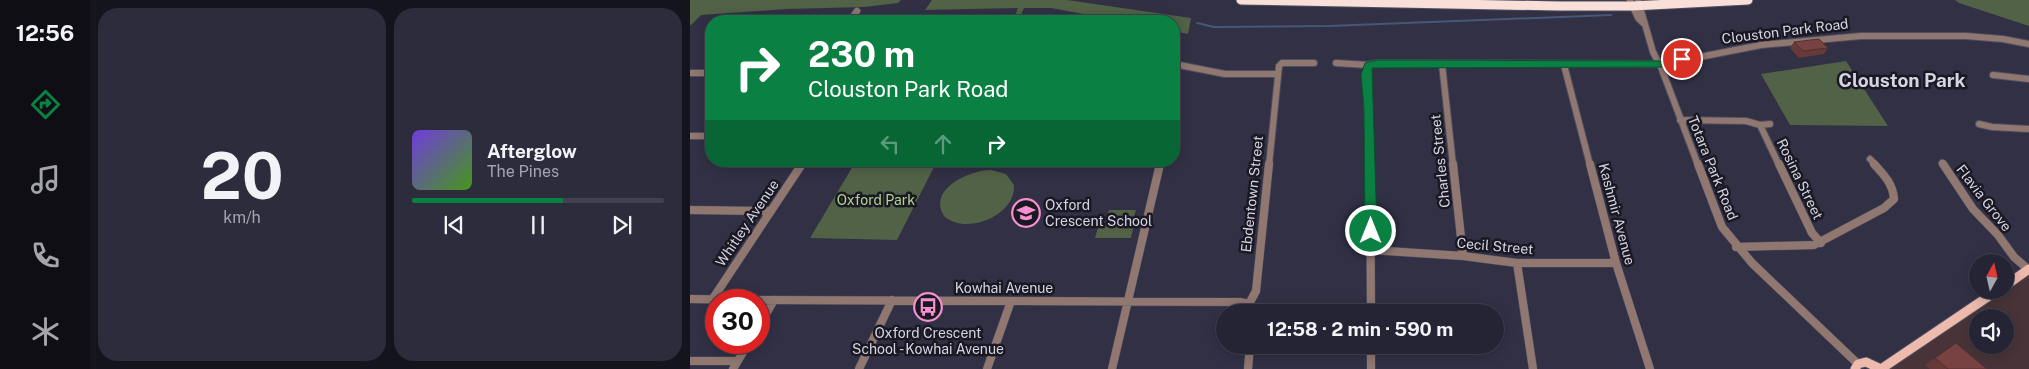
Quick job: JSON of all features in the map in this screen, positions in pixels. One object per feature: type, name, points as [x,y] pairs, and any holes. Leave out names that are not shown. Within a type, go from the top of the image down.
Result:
[{"type":"highway","points":[[1241,0],[1517,6],[1748,0]]},
{"type":"highway","points":[[1486,4],[1591,0]]},
{"type":"main road","points":[[2014,280],[2029,269]]},
{"type":"main road","points":[[1857,366],[1866,362],[1881,369],[1985,299]]},
{"type":"street","name":"Totara Park Road","points":[[1635,3],[1722,227],[1736,247],[1857,366]]},
{"type":"street","points":[[855,15],[858,12]]},
{"type":"street","name":"Clouston Park Road","points":[[1336,63],[1368,65],[1378,63],[1658,64],[1708,53],[1837,36],[1988,36],[2029,44]]},
{"type":"street","points":[[1180,65],[1225,74],[1278,74],[1282,63],[1314,63]]},
{"type":"street","name":"Charles Street","points":[[1442,64],[1463,256]]},
{"type":"street","points":[[1368,65],[1366,75],[1370,155],[1371,304]]},
{"type":"street","name":"Kashmir Avenue","points":[[1564,65],[1616,263],[1650,369]]},
{"type":"street","points":[[690,73],[705,73]]},
{"type":"street","name":"Ebdentown Street","points":[[1249,304],[1256,291],[1278,74]]},
{"type":"street","points":[[1993,75],[2029,79]]},
{"type":"street","name":"Rosina Street","points":[[1680,120],[1746,120],[1760,125],[1770,124]]},
{"type":"street","points":[[1979,124],[2029,130]]},
{"type":"street","name":"Rosina Street","points":[[1760,125],[1812,233],[1821,243]]},
{"type":"street","points":[[690,136],[705,136]]},
{"type":"street","points":[[1736,247],[1807,246],[1821,243],[1884,208],[1894,199],[1891,184],[1870,159]]},
{"type":"street","name":"Flavia Grove","points":[[1942,163],[1974,209],[2017,261],[2029,269]]},
{"type":"street","name":"Whitley Avenue","points":[[719,289],[800,167]]},
{"type":"street","points":[[1112,369],[1160,167]]},
{"type":"street","points":[[690,210],[771,211]]},
{"type":"street","name":"Cecil Street","points":[[1371,250],[1463,256],[1516,263],[1616,263]]},
{"type":"street","points":[[1516,263],[1533,369]]},
{"type":"street","points":[[690,299],[705,300]]},
{"type":"street","name":"Kowhai Avenue","points":[[770,300],[1127,301],[1240,302],[1249,304]]},
{"type":"street","points":[[770,307],[774,300]]},
{"type":"street","points":[[859,369],[892,300]]},
{"type":"street","points":[[986,369],[1011,301]]},
{"type":"street","points":[[690,361],[735,365],[741,354]]},
{"type":"street","points":[[1248,369],[1249,354]]},
{"type":"street","points":[[1371,354],[1371,369]]},
{"type":"shaded area","points":[[2029,270],[2029,369],[1881,369],[1969,310],[1969,354],[2014,354],[2014,309],[1970,309],[1985,299],[2014,299],[2014,282]]},
{"type":"green space","points":[[690,0],[901,0],[898,3],[864,7],[787,9],[701,15],[690,26]]},
{"type":"green space","points":[[932,0],[1067,0],[1170,15],[1089,15],[1051,8],[1024,8],[1021,15],[1015,15],[1018,8],[925,10]]},
{"type":"green space","points":[[1955,0],[2029,0],[2029,26],[1959,3]]},
{"type":"green space","points":[[1180,16],[1191,18],[1188,34],[1180,32]]},
{"type":"green space","points":[[1846,61],[1888,126],[1790,125],[1761,74]]},
{"type":"green space","name":"Oxford Park","points":[[852,167],[934,167],[897,240],[810,238]]},
{"type":"green space","points":[[991,170],[1006,174],[1014,185],[1012,196],[1007,206],[988,220],[976,223],[964,224],[953,222],[944,216],[940,206],[941,197],[953,183],[972,173]]},
{"type":"green space","points":[[1109,210],[1136,210],[1132,223],[1105,223]]},
{"type":"green space","points":[[1099,224],[1134,224],[1131,238],[1095,238]]},
{"type":"building","points":[[1819,39],[1828,48],[1803,51],[1794,42]]},
{"type":"building","points":[[1956,343],[1987,369],[1948,369],[1935,358]]},
{"type":"waterway","points":[[1197,23],[1214,27],[1329,26],[1611,15]]},
{"type":"place","name":"Oxford Crescent School","points":[[1026,213]]},
{"type":"place","name":"Oxford Crescent School - Kowhai Avenue","points":[[928,307]]},
{"type":"district","name":"Clouston Park","points":[[1902,80]]},
{"type":"route","points":[[1371,231],[1369,108],[1366,75],[1368,65],[1378,63],[1664,64],[1682,59]]}]
